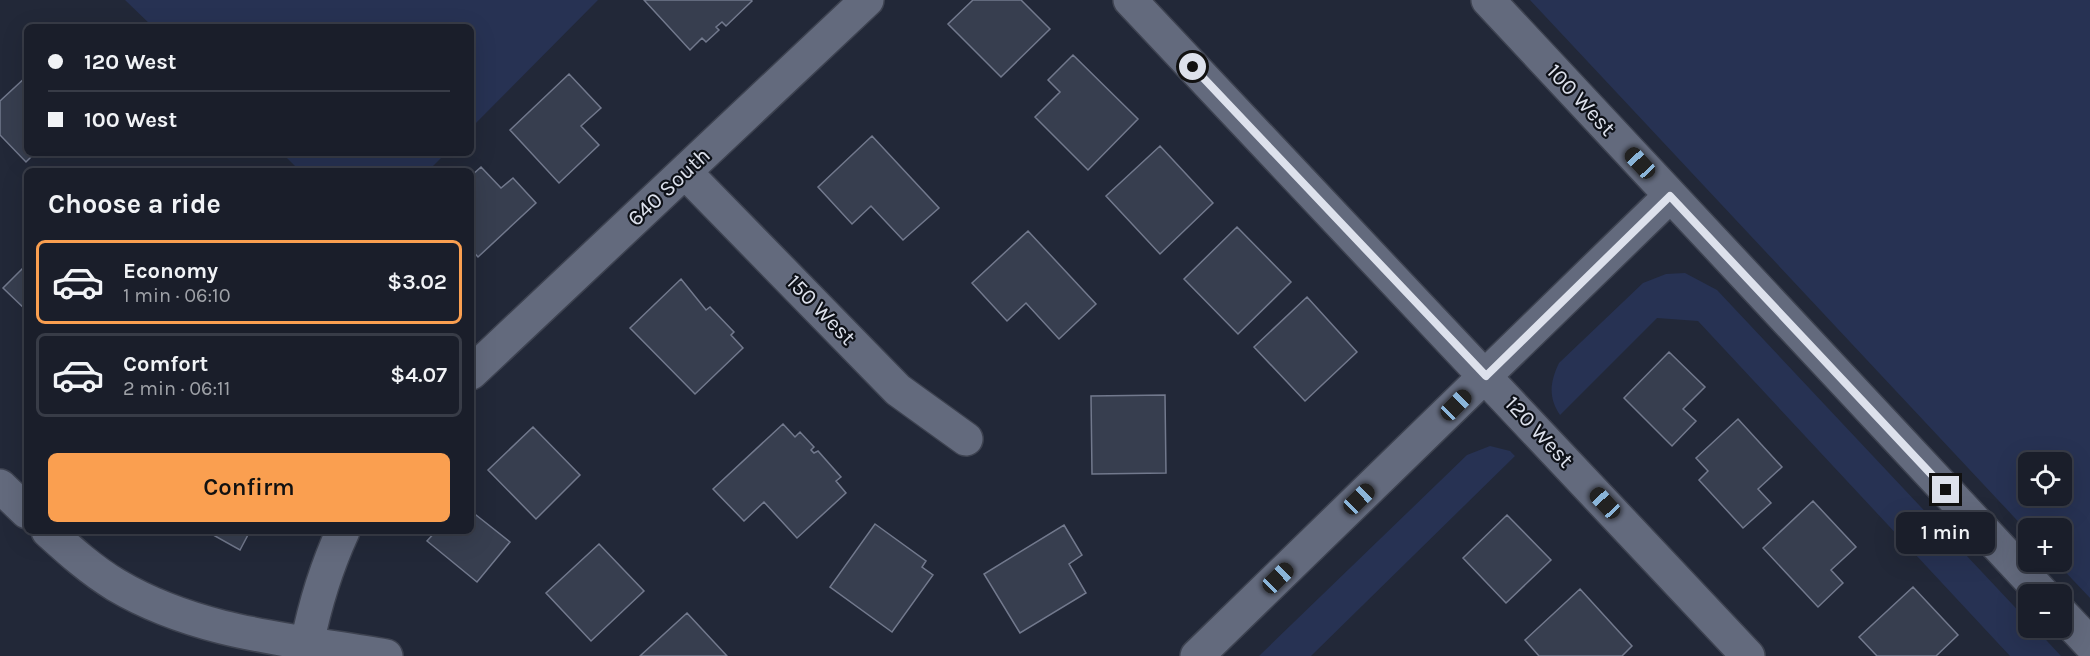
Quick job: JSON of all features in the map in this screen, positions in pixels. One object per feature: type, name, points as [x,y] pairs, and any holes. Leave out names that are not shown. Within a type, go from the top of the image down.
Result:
[{"type":"street","name":"640 South","points":[[474,370],[867,0]]},
{"type":"street","name":"120 West","points":[[1130,0],[1748,656]]},
{"type":"street","name":"100 West","points":[[1488,0],[2034,584]]},
{"type":"street","name":"150 West","points":[[685,172],[898,390],[966,439]]},
{"type":"street","points":[[1197,656],[1670,196]]},
{"type":"street","points":[[0,486],[24,509]]},
{"type":"street","points":[[51,534],[78,558],[116,585],[172,613],[216,627],[386,656]]},
{"type":"street","points":[[307,644],[320,589],[343,534]]},
{"type":"street","points":[[2072,625],[2090,644]]},
{"type":"shaded area","points":[[125,0],[598,0],[474,125],[474,24],[150,24]]},
{"type":"shaded area","points":[[1530,0],[2090,0],[2090,598],[2065,572],[2072,572],[2072,518],[2018,518],[2018,521]]},
{"type":"shaded area","points":[[285,156],[443,156],[431,168],[297,168]]},
{"type":"shaded area","points":[[1685,273],[1717,290],[2018,610],[2018,638],[2044,638],[2061,656],[2010,656],[1698,321],[1657,318],[1560,415],[1552,396],[1554,377],[1559,363],[1643,283],[1666,274]]},
{"type":"shaded area","points":[[1490,446],[1510,451],[1515,456],[1311,656],[1259,656],[1467,455]]},
{"type":"building","points":[[644,0],[752,1],[726,26],[722,22],[716,27],[719,30],[706,42],[702,38],[690,50]]},
{"type":"building","points":[[973,0],[1021,0],[1050,29],[1001,77],[948,24]]},
{"type":"building","points":[[1073,55],[1138,119],[1088,170],[1035,117],[1060,92],[1048,80]]},
{"type":"building","points":[[569,74],[601,108],[581,126],[599,145],[559,183],[510,130]]},
{"type":"building","points":[[24,79],[24,156],[32,156],[26,162],[0,135],[0,101]]},
{"type":"building","points":[[872,136],[939,208],[903,240],[871,206],[852,224],[818,187]]},
{"type":"building","points":[[1160,146],[1213,203],[1160,254],[1106,196]]},
{"type":"building","points":[[481,167],[501,188],[513,178],[536,203],[478,257],[474,252],[474,173]]},
{"type":"building","points":[[1237,227],[1291,282],[1238,334],[1184,279]]},
{"type":"building","points":[[1028,231],[1096,304],[1059,339],[1026,303],[1007,321],[972,283]]},
{"type":"building","points":[[24,267],[24,308],[3,288]]},
{"type":"building","points":[[681,279],[706,310],[710,307],[734,332],[731,335],[743,348],[695,394],[630,328]]},
{"type":"building","points":[[1307,297],[1357,352],[1305,401],[1254,347]]},
{"type":"building","points":[[1669,352],[1705,387],[1683,409],[1696,421],[1672,446],[1624,398]]},
{"type":"building","points":[[1165,395],[1166,473],[1092,474],[1091,396]]},
{"type":"building","points":[[1738,419],[1782,467],[1758,489],[1771,503],[1743,528],[1699,480],[1708,471],[1696,458]]},
{"type":"building","points":[[783,424],[795,437],[800,432],[814,447],[811,450],[814,453],[818,451],[841,477],[836,481],[846,493],[797,538],[764,502],[744,521],[713,489]]},
{"type":"building","points":[[533,427],[580,475],[536,519],[488,470]]},
{"type":"building","points":[[1813,501],[1856,547],[1831,570],[1843,583],[1818,607],[1763,548]]},
{"type":"building","points":[[474,513],[510,542],[477,582],[427,541],[433,534],[474,534]]},
{"type":"building","points":[[1507,515],[1551,560],[1506,603],[1463,558]]},
{"type":"building","points":[[875,524],[926,561],[922,567],[933,575],[892,632],[830,587]]},
{"type":"building","points":[[1064,525],[1082,555],[1069,564],[1086,593],[1020,633],[984,574]]},
{"type":"building","points":[[211,534],[248,534],[240,550]]},
{"type":"building","points":[[599,544],[644,591],[591,641],[546,593]]},
{"type":"building","points":[[1913,587],[1958,635],[1936,656],[1877,656],[1859,637]]},
{"type":"building","points":[[1580,589],[1632,646],[1622,656],[1539,656],[1525,640]]},
{"type":"building","points":[[687,613],[727,656],[640,656]]},
{"type":"route","points":[[1193,67],[1486,376],[1670,196],[1946,490]]}]
